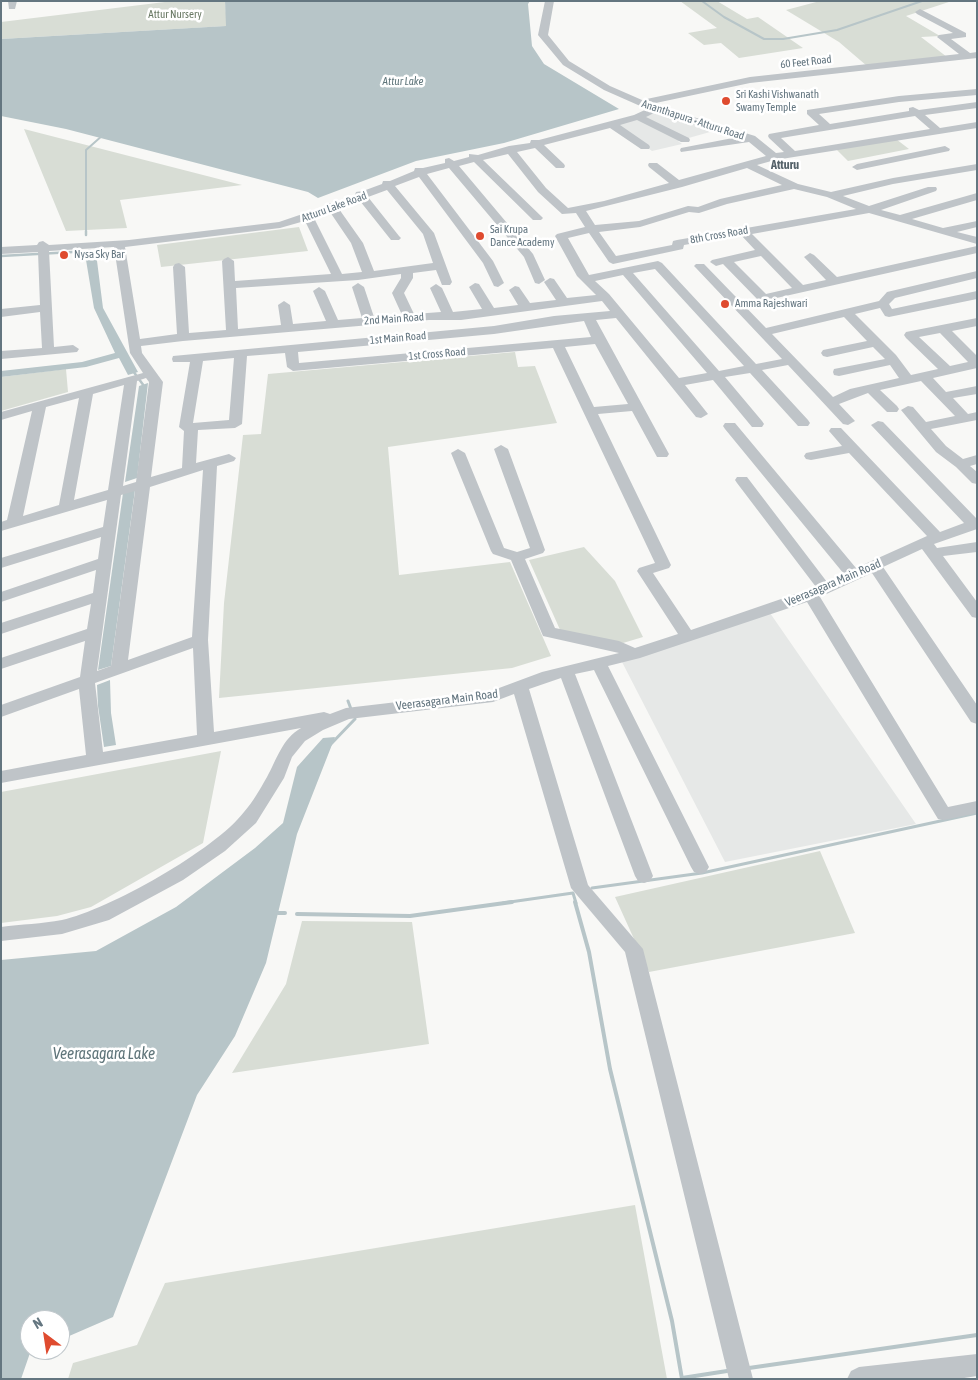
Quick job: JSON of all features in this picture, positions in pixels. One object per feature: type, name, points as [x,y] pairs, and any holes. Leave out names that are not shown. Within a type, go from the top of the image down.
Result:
[{"type":"street","name":"Ananthapura - Atturu Road","points":[[550,1],[543,34],[566,63],[607,88],[647,106],[751,138],[774,158]]},
{"type":"street","points":[[920,12],[963,35],[942,37],[974,56]]},
{"type":"street","name":"60 Feet Road","points":[[647,106],[754,83],[974,56]]},
{"type":"street","points":[[827,127],[812,112],[899,99],[977,92]]},
{"type":"street","points":[[899,99],[938,131]]},
{"type":"street","points":[[792,154],[773,136],[977,105]]},
{"type":"street","name":"Atturu Lake Road","points":[[1,247],[119,244],[280,225],[303,218],[420,171],[612,124],[638,116],[647,106]]},
{"type":"street","name":"Atturu Lake Road","points":[[536,143],[633,114],[647,106]]},
{"type":"street","points":[[638,116],[685,145],[751,138]]},
{"type":"street","points":[[612,124],[645,146]]},
{"type":"street","points":[[553,215],[678,185],[748,164],[792,154],[977,125]]},
{"type":"street","points":[[536,143],[560,166]]},
{"type":"street","points":[[857,167],[946,149]]},
{"type":"street","points":[[510,150],[542,190],[566,212]]},
{"type":"street","points":[[475,157],[537,218]]},
{"type":"street","points":[[450,163],[529,256],[545,281],[563,302]]},
{"type":"street","points":[[748,164],[794,186],[831,194],[869,210],[977,242]]},
{"type":"street","points":[[653,165],[678,185]]},
{"type":"street","points":[[868,165],[893,181]]},
{"type":"street","points":[[831,194],[977,166]]},
{"type":"street","points":[[420,171],[489,262],[498,283]]},
{"type":"street","points":[[388,184],[428,233],[440,266],[441,285],[448,315]]},
{"type":"street","points":[[701,414],[604,297],[586,279],[577,267],[561,236],[592,229],[640,224],[688,209],[699,210],[724,202],[794,186]]},
{"type":"street","points":[[662,189],[692,210]]},
{"type":"street","name":"8th Cross Road","points":[[592,229],[613,260],[679,247],[677,243],[869,210],[932,189]]},
{"type":"street","points":[[361,195],[395,238]]},
{"type":"street","points":[[900,219],[971,197],[977,209]]},
{"type":"street","name":"Atturu Lake Road","points":[[1,251],[252,225],[331,207]]},
{"type":"street","points":[[331,207],[357,243],[368,274]]},
{"type":"street","points":[[579,210],[592,229]]},
{"type":"street","points":[[303,218],[310,220],[338,278]]},
{"type":"street","points":[[942,232],[977,224]]},
{"type":"street","points":[[743,231],[800,289]]},
{"type":"street","points":[[666,235],[677,243]]},
{"type":"street","points":[[95,760],[104,674],[130,488],[156,382],[136,352],[119,244]]},
{"type":"street","points":[[43,246],[48,351]]},
{"type":"street","points":[[725,260],[768,302],[800,289],[977,249]]},
{"type":"street","points":[[763,252],[700,266],[848,421]]},
{"type":"street","points":[[810,257],[834,281]]},
{"type":"street","points":[[228,261],[232,333]]},
{"type":"street","points":[[586,279],[658,265],[803,423]]},
{"type":"street","points":[[229,285],[338,278],[440,266]]},
{"type":"street","points":[[179,267],[183,337]]},
{"type":"street","points":[[406,269],[408,278],[398,293],[410,318]]},
{"type":"street","points":[[625,271],[757,424]]},
{"type":"street","points":[[764,332],[883,304],[891,295],[977,274]]},
{"type":"street","points":[[475,286],[490,312]]},
{"type":"street","points":[[358,287],[368,321]]},
{"type":"street","points":[[319,290],[333,324]]},
{"type":"street","points":[[515,290],[526,307]]},
{"type":"street","points":[[883,304],[889,313],[977,295]]},
{"type":"street","name":"2nd Main Road","points":[[136,343],[183,337],[368,321],[448,315],[462,316],[604,297]]},
{"type":"street","points":[[284,305],[288,328]]},
{"type":"street","points":[[1,313],[46,308]]},
{"type":"street","points":[[846,312],[907,378]]},
{"type":"street","name":"1st Main Road","points":[[178,359],[494,330],[618,314]]},
{"type":"street","points":[[588,317],[662,454]]},
{"type":"street","points":[[947,370],[910,335],[977,322]]},
{"type":"street","points":[[942,329],[977,364]]},
{"type":"street","name":"1st Cross Road","points":[[291,348],[293,367],[599,340]]},
{"type":"street","points":[[827,353],[876,343]]},
{"type":"street","points":[[557,344],[664,566],[644,571],[687,636]]},
{"type":"street","points":[[1,355],[73,349]]},
{"type":"street","points":[[196,357],[186,427],[235,424],[241,353]]},
{"type":"street","points":[[675,383],[791,360]]},
{"type":"street","points":[[839,372],[893,361]]},
{"type":"street","points":[[831,403],[855,392],[907,378],[977,364]]},
{"type":"street","points":[[1,416],[150,373]]},
{"type":"street","points":[[923,375],[970,417]]},
{"type":"street","points":[[104,674],[94,632],[110,530],[130,488],[131,378]]},
{"type":"street","points":[[871,388],[892,409]]},
{"type":"street","points":[[950,395],[977,390]]},
{"type":"street","points":[[66,507],[87,391]]},
{"type":"street","points":[[8,525],[40,405]]},
{"type":"street","points":[[590,411],[636,407]]},
{"type":"street","points":[[908,410],[941,449],[961,464],[977,480]]},
{"type":"street","points":[[922,427],[970,417]]},
{"type":"street","points":[[878,425],[976,525]]},
{"type":"street","points":[[730,426],[853,575]]},
{"type":"street","points":[[189,470],[191,427]]},
{"type":"street","points":[[836,431],[932,545],[977,613]]},
{"type":"street","points":[[811,456],[852,448]]},
{"type":"street","points":[[458,452],[498,551],[517,557],[538,550],[501,449]]},
{"type":"street","points":[[8,525],[229,458]]},
{"type":"street","points":[[961,464],[977,459]]},
{"type":"street","points":[[206,740],[200,640],[210,463]]},
{"type":"street","points":[[773,478],[743,482],[818,592],[944,814],[977,807]]},
{"type":"street","name":"Veerasagara Main Road","points":[[1,934],[62,927],[102,915],[177,875],[218,846],[250,818],[275,778],[286,755],[299,737],[317,726],[346,714],[493,696],[566,671],[634,654],[818,592],[853,575],[932,545],[976,525]]},
{"type":"street","points":[[1,563],[110,530]]},
{"type":"street","points":[[932,545],[977,547]]},
{"type":"street","points":[[517,557],[549,632],[619,646],[634,654]]},
{"type":"street","points":[[1,596],[105,562]]},
{"type":"street","points":[[875,566],[977,718]]},
{"type":"street","points":[[1,629],[100,596]]},
{"type":"street","points":[[1,664],[94,632]]},
{"type":"street","points":[[1,711],[200,640]]},
{"type":"street","points":[[599,663],[700,867]]},
{"type":"street","points":[[566,671],[644,876]]},
{"type":"street","points":[[520,687],[580,888],[634,949],[742,1379]]},
{"type":"street","points":[[1,777],[346,714]]},
{"type":"street","points":[[859,1379],[893,1377],[977,1365]]},
{"type":"shaded area","points":[[655,113],[717,130],[678,141],[682,144],[652,151],[617,125]]},
{"type":"shaded area","points":[[770,613],[916,824],[725,862],[622,662]]},
{"type":"green space","name":"Attur Nursery","points":[[173,1],[225,1],[227,26],[1,39],[1,22]]},
{"type":"green space","points":[[680,1],[717,1],[747,19],[758,17],[803,48],[739,58],[721,43],[704,45],[688,33],[717,28]]},
{"type":"green space","points":[[820,1],[952,1],[906,16],[940,36],[921,37],[947,57],[867,66],[839,42],[786,10]]},
{"type":"green space","points":[[24,129],[242,185],[120,200],[127,228],[66,231]]},
{"type":"green space","points":[[896,139],[909,149],[848,161],[836,149]]},
{"type":"green space","points":[[299,227],[308,251],[161,267],[157,245]]},
{"type":"green space","points":[[515,352],[518,367],[535,366],[557,423],[388,447],[399,575],[510,562],[551,656],[512,668],[219,698],[224,603],[243,435],[261,434],[268,374]]},
{"type":"green space","points":[[66,369],[68,392],[1,411],[1,377]]},
{"type":"green space","points":[[584,547],[615,581],[643,637],[623,643],[561,632],[529,560]]},
{"type":"green space","points":[[221,751],[203,843],[91,907],[57,916],[1,923],[1,792]]},
{"type":"green space","points":[[820,851],[855,933],[649,972],[615,897]]},
{"type":"green space","points":[[302,921],[412,922],[429,1044],[232,1073],[286,984]]},
{"type":"green space","points":[[635,1205],[667,1379],[68,1379],[73,1363],[137,1345],[165,1283]]},
{"type":"water","name":"Attur Lake","points":[[225,1],[530,1],[528,4],[532,46],[544,64],[619,109],[504,143],[416,161],[318,198],[308,192],[66,129],[1,116],[1,39],[226,26]]},
{"type":"water","points":[[96,253],[103,308],[138,372],[128,375],[119,358],[86,367],[1,377],[1,371],[82,362],[115,353],[94,308],[85,254]]},
{"type":"water","points":[[148,383],[137,478],[125,482],[139,386]]},
{"type":"water","points":[[135,490],[111,666],[98,670],[123,493]]},
{"type":"water","points":[[110,680],[111,713],[116,745],[104,747],[97,685]]},
{"type":"water","name":"Veerasagara Lake","points":[[335,737],[297,834],[266,963],[235,1036],[197,1095],[113,1317],[70,1336],[70,1310],[20,1310],[20,1360],[28,1360],[21,1379],[1,1379],[1,960],[96,951],[176,907],[255,848],[283,823],[297,767],[323,738]]},
{"type":"waterway","points":[[702,1],[724,17],[764,39],[783,39],[837,30],[922,1]]},
{"type":"waterway","points":[[86,235],[86,150],[103,135]]},
{"type":"waterway","points":[[1,256],[91,251],[93,257]]},
{"type":"waterway","points":[[133,371],[144,386]]},
{"type":"waterway","points":[[348,701],[351,709]]},
{"type":"waterway","points":[[330,745],[355,719]]},
{"type":"waterway","points":[[592,888],[702,873],[977,813]]},
{"type":"waterway","points":[[503,903],[573,893],[576,903]]},
{"type":"waterway","points":[[297,914],[410,916],[512,902]]},
{"type":"waterway","points":[[575,902],[589,952],[610,1069],[672,1321],[682,1379]]},
{"type":"waterway","points":[[278,913],[285,913]]},
{"type":"waterway","points":[[749,1368],[977,1335]]},
{"type":"waterway","points":[[682,1378],[727,1371]]},
{"type":"place","name":"Sri Kashi Vishwanath Swamy Temple","points":[[726,101]]},
{"type":"place","name":"Sai Krupa Dance Academy","points":[[480,236]]},
{"type":"place","name":"Nysa Sky Bar","points":[[64,255]]},
{"type":"place","name":"Amma Rajeshwari","points":[[725,304]]},
{"type":"district","name":"Atturu","points":[[785,165]]}]
